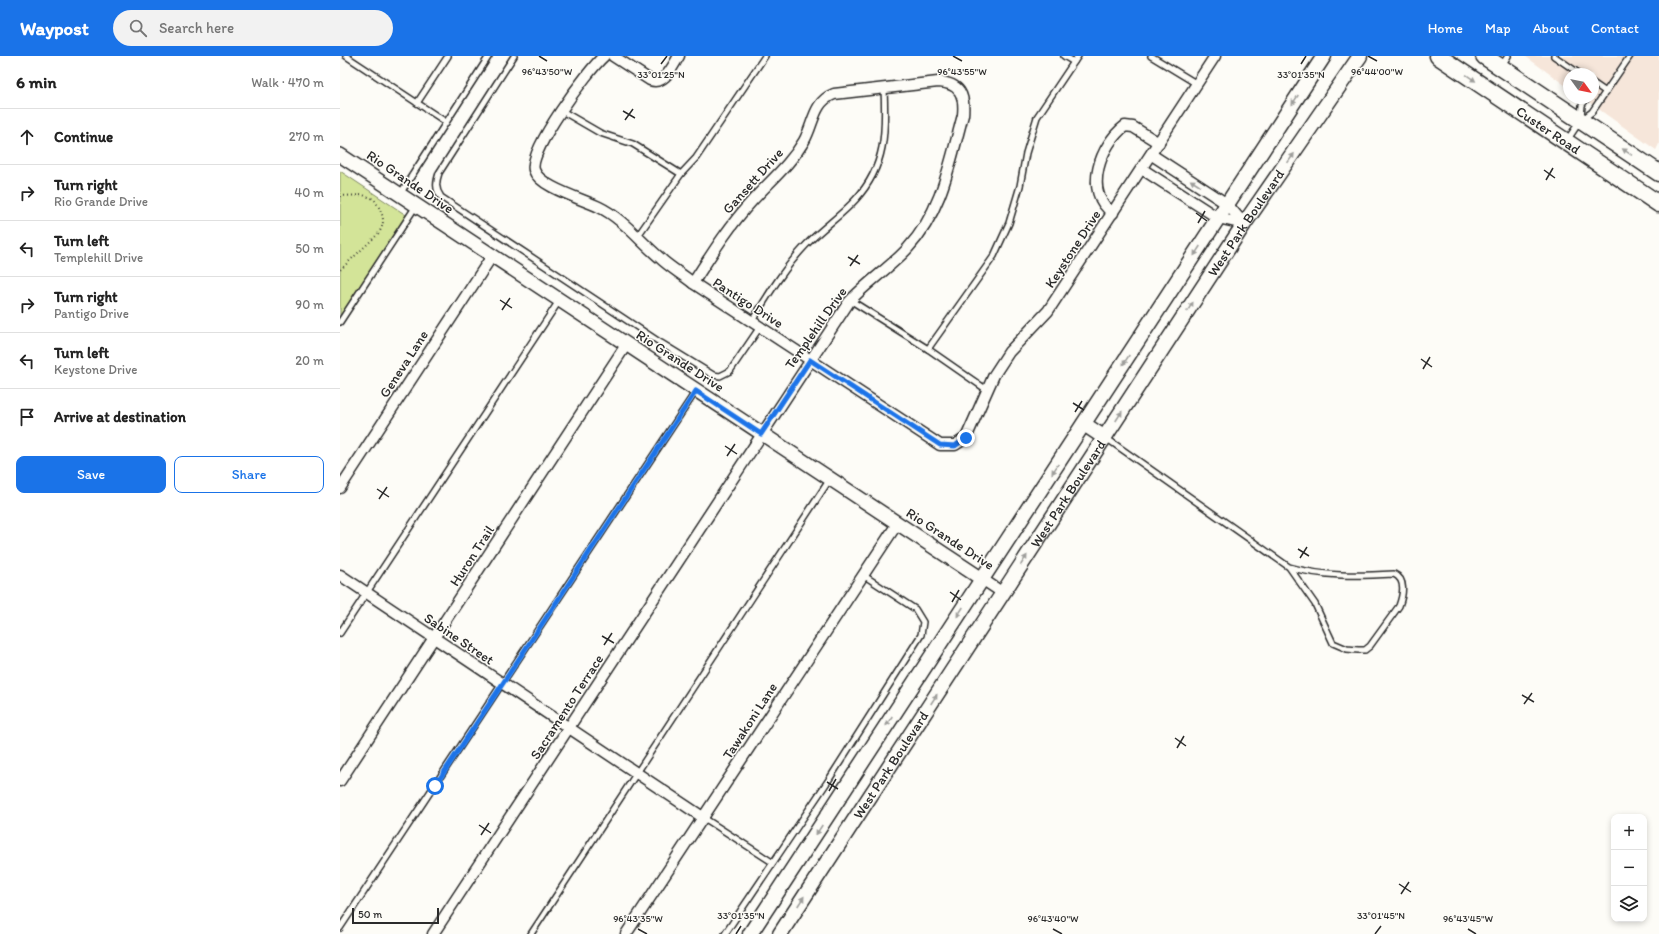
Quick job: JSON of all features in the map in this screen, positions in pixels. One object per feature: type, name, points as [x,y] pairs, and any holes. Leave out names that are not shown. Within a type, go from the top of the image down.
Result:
[{"type":"main road","name":"West Park Boulevard","points":[[750,934],[1324,56]]},
{"type":"main road","name":"West Park Boulevard","points":[[780,934],[1244,224],[1294,154],[1360,56]]},
{"type":"main road","name":"Custer Road","points":[[1438,56],[1659,204]]},
{"type":"main road","name":"Custer Road","points":[[1484,56],[1504,62],[1580,121],[1659,173]]},
{"type":"main road","points":[[1084,424],[1105,438]]},
{"type":"street","points":[[562,111],[580,83],[604,56]]},
{"type":"street","points":[[613,56],[650,80],[656,82],[662,81],[679,56]]},
{"type":"street","name":"Keystone Drive","points":[[947,446],[955,446],[966,438],[994,375],[1009,352],[1048,312],[1152,155],[1215,56]]},
{"type":"street","name":"Templehill Drive","points":[[761,434],[850,300],[907,249],[925,226],[941,196],[964,115],[964,102],[962,95],[952,85],[946,83],[884,89]]},
{"type":"street","name":"Gansett Drive","points":[[693,283],[729,228],[752,201],[790,163],[805,140],[819,106],[828,96],[884,89]]},
{"type":"street","name":"Pantigo Drive","points":[[562,111],[535,154],[534,170],[538,178],[549,185],[601,208],[623,223],[660,258],[693,283],[940,445],[947,446]]},
{"type":"street","points":[[1113,213],[1102,203],[1097,174],[1099,163],[1119,131],[1126,126],[1133,127],[1159,143]]},
{"type":"street","name":"Rio Grande Drive","points":[[340,155],[1003,593]]},
{"type":"street","points":[[1152,155],[1227,204],[1244,224]]},
{"type":"street","points":[[1142,169],[1218,218],[1244,224]]},
{"type":"street","name":"Geneva Lane","points":[[340,488],[492,256]]},
{"type":"street","name":"Huron Trail","points":[[340,781],[626,345]]},
{"type":"street","name":"Sacramento Terrace","points":[[433,934],[569,729],[761,434]]},
{"type":"street","name":"Tawakoni Lane","points":[[626,934],[897,524]]},
{"type":"street","name":"Sabine Street","points":[[340,575],[704,818]]},
{"type":"lane","points":[[346,56],[446,122]]},
{"type":"lane","points":[[417,103],[448,56]]},
{"type":"lane","points":[[399,195],[489,56]]},
{"type":"lane","points":[[514,56],[438,173],[436,186],[437,192],[441,197],[661,342],[713,375],[720,376],[730,371],[790,265],[805,246],[856,200],[870,181],[880,159],[885,140],[884,89]]},
{"type":"lane","points":[[637,237],[681,174],[696,158],[765,56]]},
{"type":"lane","points":[[1064,56],[1074,62]]},
{"type":"lane","points":[[928,349],[994,256],[1009,223],[1020,186],[1026,153],[1037,117],[1078,56]]},
{"type":"lane","points":[[1150,56],[1197,84]]},
{"type":"lane","points":[[1554,56],[1571,68]]},
{"type":"lane","points":[[1566,142],[1580,121],[1592,112],[1630,56]]},
{"type":"lane","points":[[1599,88],[1606,92]]},
{"type":"lane","points":[[1580,121],[1582,104]]},
{"type":"lane","points":[[562,111],[600,133],[633,144],[681,174]]},
{"type":"lane","points":[[340,322],[416,206]]},
{"type":"lane","points":[[850,300],[928,349],[987,390]]},
{"type":"lane","points":[[340,633],[559,301]]},
{"type":"lane","points":[[340,928],[503,685],[696,391]]},
{"type":"lane","points":[[1105,438],[1289,567],[1307,572],[1345,576],[1394,574],[1401,579],[1402,599],[1399,606],[1370,646],[1364,650],[1339,647],[1330,638],[1315,604],[1289,567]]},
{"type":"lane","points":[[531,934],[830,479]]},
{"type":"lane","points":[[725,934],[834,772],[921,635],[923,622],[915,609],[863,575]]},
{"type":"lane","points":[[704,818],[772,862]]},
{"type":"path","points":[[340,196],[363,195],[374,199],[382,212],[384,220],[377,235],[340,270]]},
{"type":"shaded area","points":[[1525,56],[1659,56],[1659,144],[1656,150],[1591,104],[1599,104],[1599,68],[1563,68],[1563,84]]},
{"type":"green space","points":[[340,171],[406,215],[340,316]]},
{"type":"route","points":[[435,786],[696,391],[761,434],[810,360],[940,445],[955,446],[966,438]]}]
